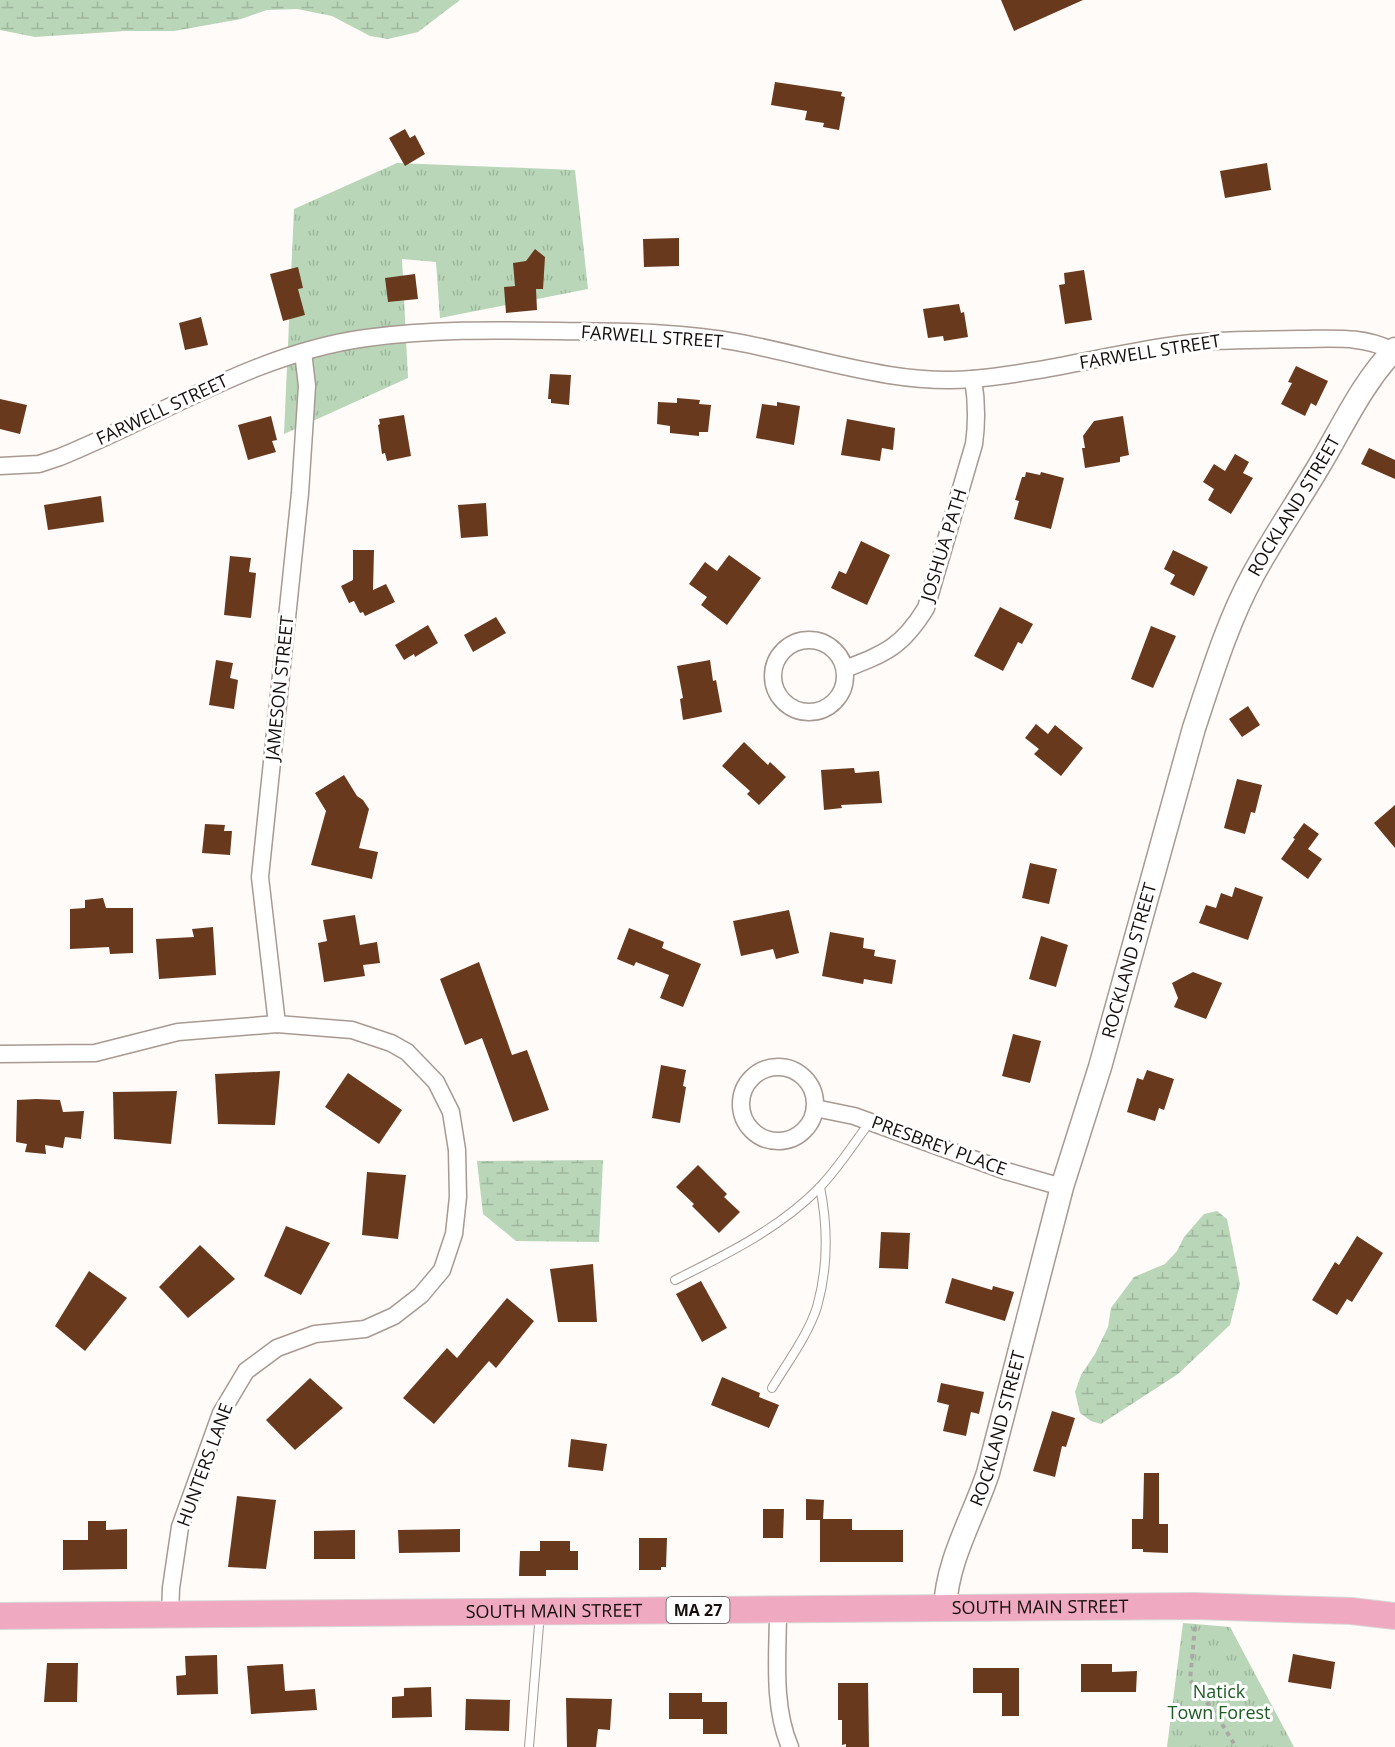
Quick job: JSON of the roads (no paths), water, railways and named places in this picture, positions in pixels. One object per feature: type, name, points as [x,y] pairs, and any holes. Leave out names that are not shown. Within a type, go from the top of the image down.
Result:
[{"type":"main road","name":"SOUTH MAIN STREET","points":[[0,1616],[1194,1606],[1351,1611],[1395,1616]]},
{"type":"street","name":"FARWELL STREET","points":[[0,466],[39,464],[60,457],[230,378],[303,352],[363,338],[438,330],[661,333],[736,342],[924,380],[973,379],[1038,370],[1169,346],[1212,341],[1353,338],[1394,350]]},
{"type":"street","name":"ROCKLAND STREET","points":[[945,1608],[949,1572],[977,1506],[988,1473],[1062,1187],[1100,1067],[1194,728],[1238,606],[1252,577],[1319,466],[1357,397],[1394,350]]},
{"type":"street","name":"JAMESON STREET","points":[[277,1024],[260,878],[300,493],[307,386],[303,352]]},
{"type":"street","name":"JOSHUA PATH","points":[[845,669],[897,645],[914,628],[926,608],[974,444],[977,401],[973,379]]},
{"type":"street","points":[[811,640],[830,647],[839,656],[845,669],[845,683],[839,696],[829,707],[819,711],[797,710],[781,699],[774,687],[775,666],[779,656],[787,647],[799,641],[811,640]]},
{"type":"street","name":"HUNTERS LANE","points":[[0,1054],[94,1053],[178,1032],[277,1024],[352,1030],[391,1043],[407,1052],[436,1082],[451,1112],[457,1150],[459,1197],[454,1234],[442,1270],[422,1295],[394,1316],[365,1329],[315,1334],[277,1348],[246,1371],[221,1413],[180,1527],[171,1588],[170,1614]]},
{"type":"street","points":[[778,1066],[789,1068],[806,1080],[814,1096],[815,1108],[808,1127],[789,1140],[777,1142],[766,1140],[749,1128],[741,1112],[740,1104],[749,1079],[759,1071],[778,1066]]},
{"type":"street","name":"PRESBREY PLACE","points":[[815,1108],[854,1116],[1006,1171],[1062,1187]]},
{"type":"street","points":[[778,1609],[779,1706],[790,1747]]},
{"type":"lane","points":[[675,1280],[744,1244],[782,1218],[820,1187],[870,1122]]},
{"type":"lane","points":[[772,1388],[804,1335],[816,1308],[826,1257],[825,1212],[820,1187]]},
{"type":"lane","points":[[529,1747],[540,1611]]},
{"type":"park label","name":"Natick Town Forest","points":[[1219,1702]]}]
